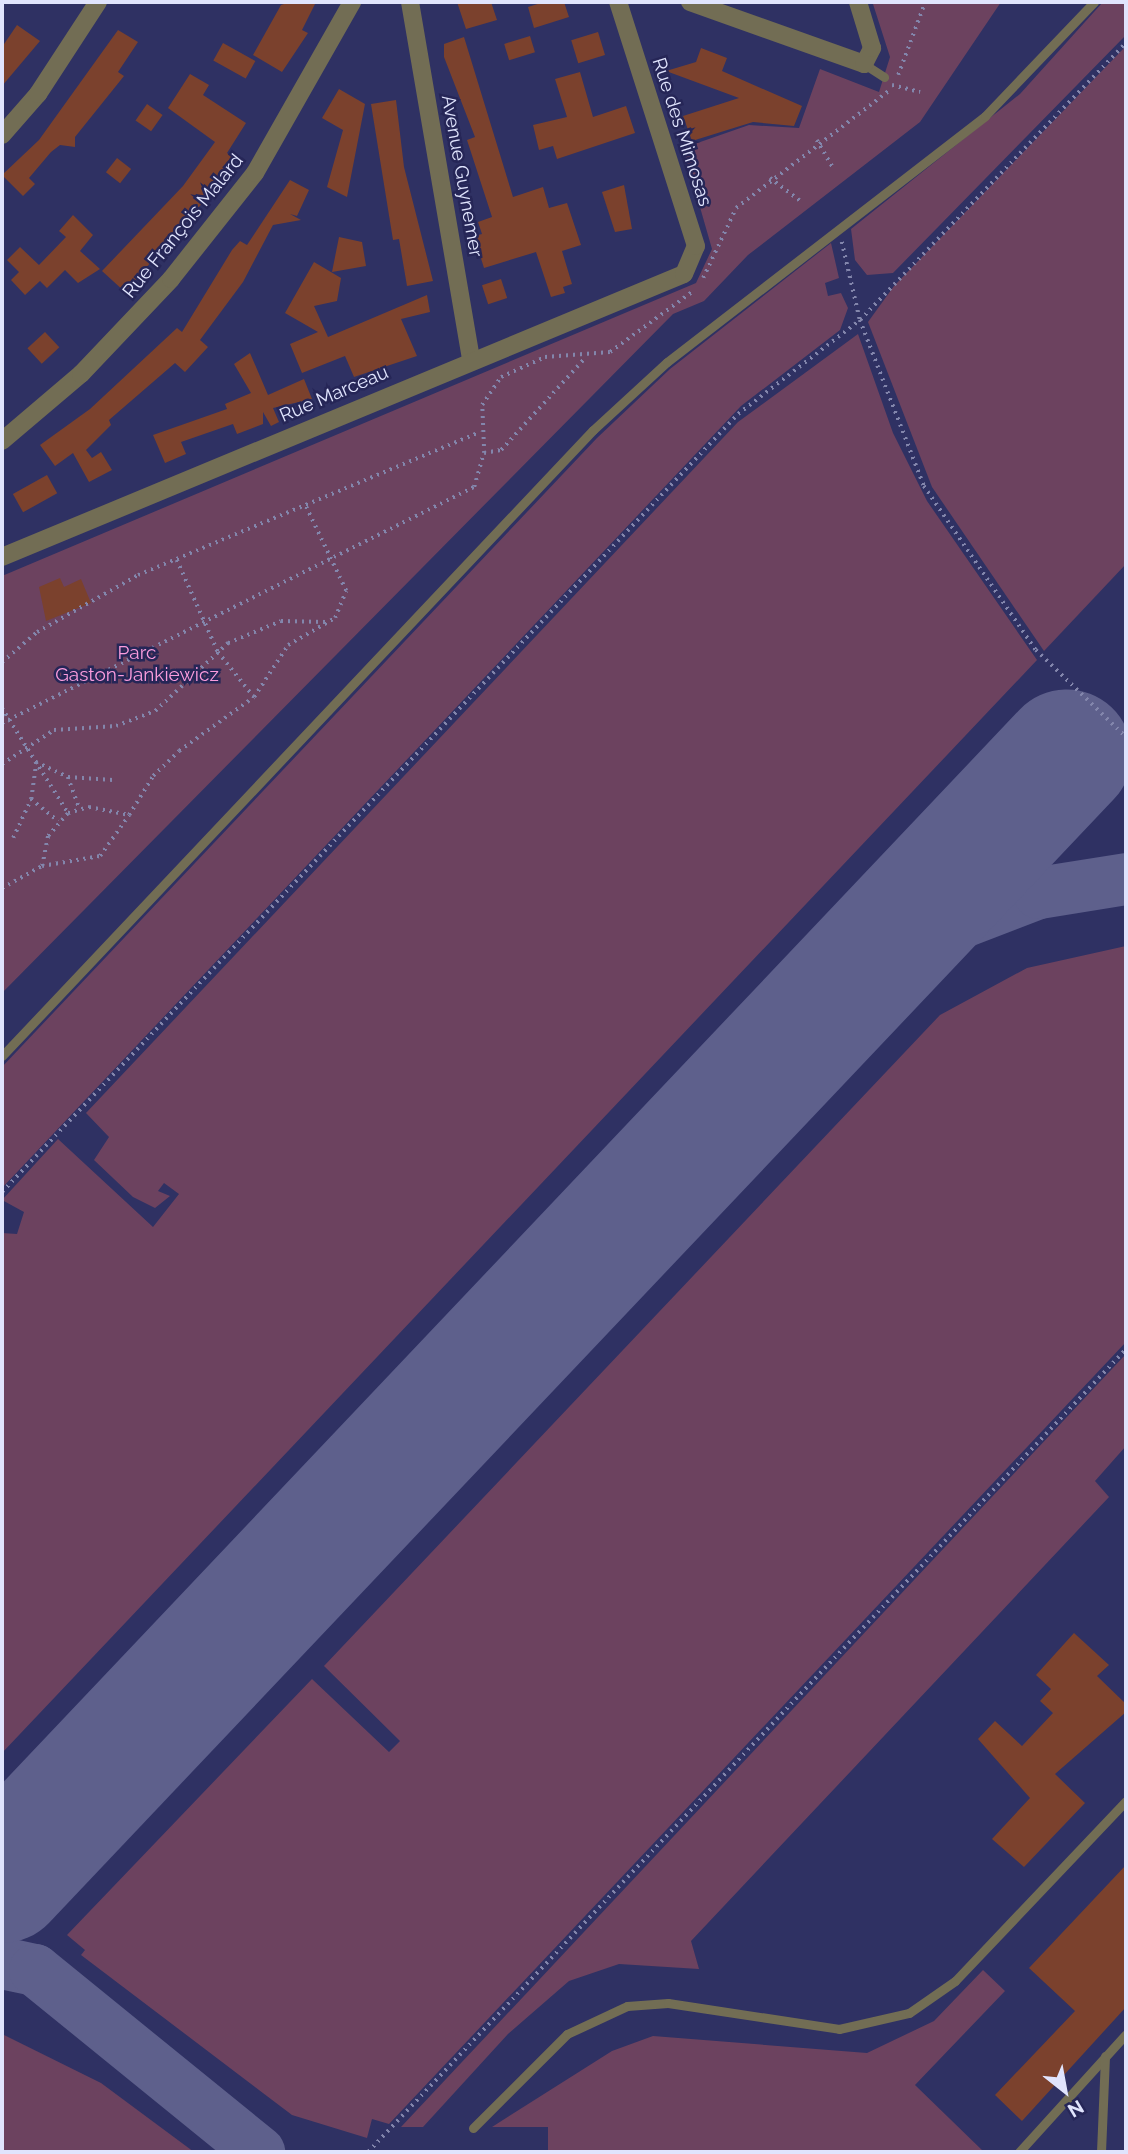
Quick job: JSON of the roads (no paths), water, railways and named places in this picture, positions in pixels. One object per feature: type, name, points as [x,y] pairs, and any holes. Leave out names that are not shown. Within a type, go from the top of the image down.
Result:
[{"type":"street","points":[[2,135],[37,94],[98,2]]},
{"type":"street","name":"Rue François Malard","points":[[2,441],[81,374],[172,279],[255,173],[352,2]]},
{"type":"street","name":"Avenue Guynemer","points":[[410,2],[471,358]]},
{"type":"street","name":"Rue des Mimosas","points":[[618,2],[696,246],[684,274]]},
{"type":"street","points":[[690,2],[864,64],[872,48],[858,2]]},
{"type":"street","name":"Rue Marceau","points":[[2,557],[471,358],[684,274]]},
{"type":"lane","points":[[2,1056],[593,430],[667,362],[1003,100],[1094,2]]},
{"type":"lane","points":[[864,64],[884,77]]},
{"type":"lane","points":[[473,2128],[567,2034],[626,2006],[668,2003],[839,2029],[909,2013],[955,1981],[1126,1801]]},
{"type":"lane","points":[[1019,2152],[1126,2034]]},
{"type":"lane","points":[[1101,2152],[1105,2056]]},
{"type":"park label","name":"Parc Gaston-Jankiewicz","points":[[137,664]]}]
